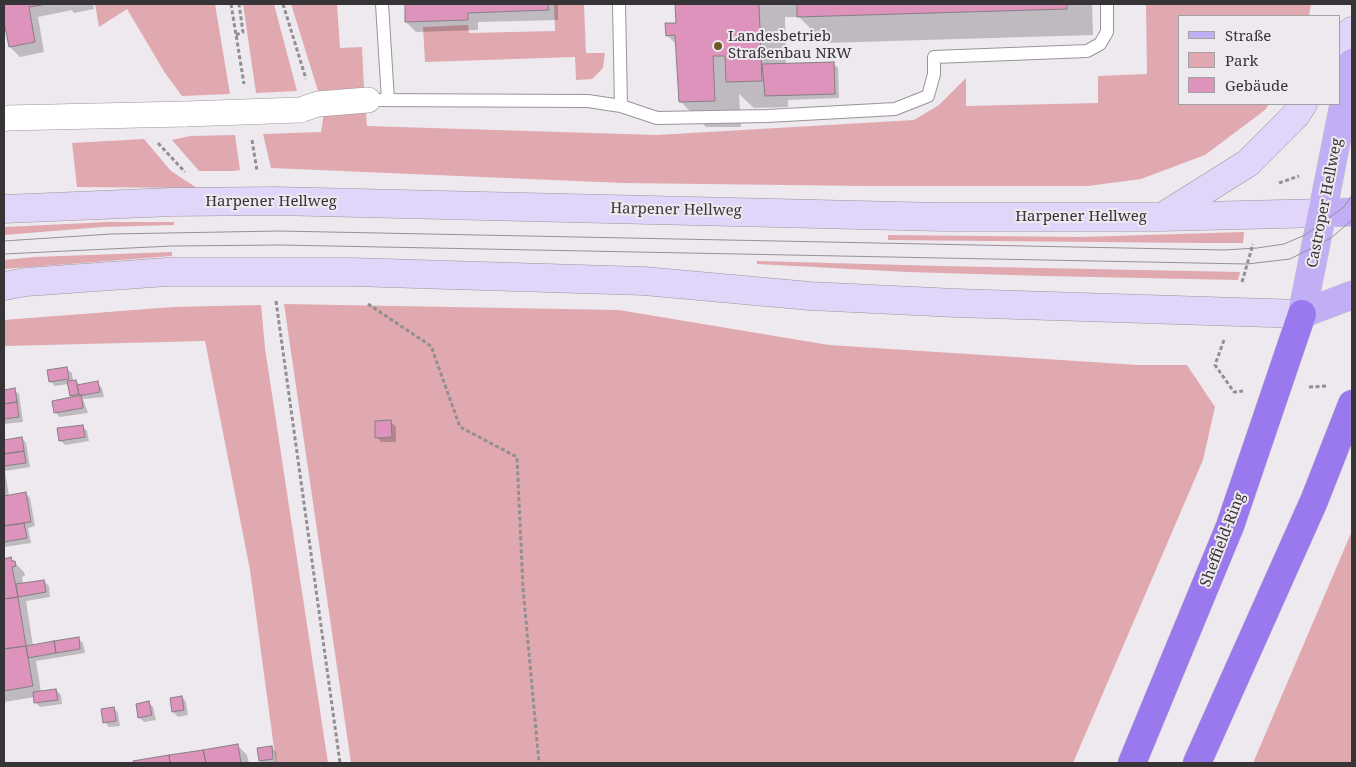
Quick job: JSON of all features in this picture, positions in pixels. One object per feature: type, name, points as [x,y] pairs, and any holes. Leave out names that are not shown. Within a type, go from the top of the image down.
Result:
[{"type":"highway","name":"Sheffield-Ring","points":[[1132,763],[1230,526],[1302,314]]},
{"type":"highway","points":[[1197,763],[1311,509],[1352,404]]},
{"type":"main road","points":[[1341,48],[1352,31]]},
{"type":"main road","name":"Castroper Hellweg","points":[[1302,314],[1352,63]]},
{"type":"main road","points":[[1161,217],[1248,163],[1295,116],[1302,105]]},
{"type":"main road","name":"Harpener Hellweg","points":[[9,204],[275,201],[942,217],[1161,217],[1352,212]]},
{"type":"main road","points":[[4,286],[26,282],[167,272],[352,272],[644,281],[810,296],[1233,313],[1352,314]]},
{"type":"main road","points":[[1302,314],[1352,295]]},
{"type":"street","points":[[4,120],[6,118],[186,114],[309,107],[378,100]]},
{"type":"lane","points":[[382,4],[378,100],[588,101],[621,106],[656,118],[767,116],[895,110],[928,96],[934,74],[934,57],[1086,52],[1100,44],[1108,32],[1107,4]]},
{"type":"lane","points":[[619,4],[621,106]]},
{"type":"path","points":[[231,4],[236,35],[243,32],[239,4]]},
{"type":"path","points":[[283,4],[305,76],[309,107]]},
{"type":"path","points":[[132,115],[224,202]]},
{"type":"path","points":[[1233,313],[1262,214]]},
{"type":"path","points":[[352,272],[356,296],[431,346],[460,427],[517,457],[523,588],[539,763]]},
{"type":"path","points":[[278,316],[340,763]]},
{"type":"green space","points":[[95,4],[215,4],[230,94],[182,96],[165,73],[127,9],[99,27]]},
{"type":"green space","points":[[243,4],[274,4],[297,91],[256,93]]},
{"type":"green space","points":[[291,4],[337,4],[340,48],[362,47],[364,88],[318,91]]},
{"type":"green space","points":[[554,4],[584,4],[586,53],[605,53],[603,68],[592,79],[576,80],[575,57],[425,62],[423,27],[468,25],[469,33],[555,31]]},
{"type":"green space","points":[[1146,4],[1311,4],[1309,15],[1178,15],[1178,105],[1268,105],[1265,110],[1205,155],[1141,179],[1088,186],[623,183],[271,168],[263,134],[321,132],[324,113],[366,113],[367,126],[657,135],[914,120],[939,105],[966,78],[966,106],[1098,103],[1098,76],[1147,74]]},
{"type":"green space","points":[[235,135],[240,170],[233,171],[199,171],[172,140],[190,136]]},
{"type":"green space","points":[[144,139],[171,171],[197,188],[77,187],[72,143]]},
{"type":"green space","points":[[108,222],[174,222],[174,225],[103,227],[4,235],[4,227]]},
{"type":"green space","points":[[1244,232],[1243,243],[888,240],[888,235],[1081,237]]},
{"type":"green space","points":[[172,252],[172,256],[4,269],[4,260],[34,257]]},
{"type":"green space","points":[[757,261],[1240,272],[1238,280],[1046,276],[907,272],[757,264]]},
{"type":"green space","points":[[284,304],[619,310],[829,345],[1138,365],[1187,365],[1215,407],[1203,460],[1073,763],[351,763]]},
{"type":"green space","points":[[261,305],[265,348],[328,763],[276,763],[250,570],[205,341],[4,346],[4,320],[173,307]]},
{"type":"green space","points":[[1352,531],[1352,763],[1253,763]]},
{"type":"building","points":[[4,4],[47,4],[29,7],[35,42],[9,47],[4,22]]},
{"type":"building","points":[[405,4],[548,4],[549,10],[468,13],[468,20],[405,22]]},
{"type":"building","name":"Landesbetrieb Straßenbau NRW","points":[[675,4],[759,4],[762,81],[726,82],[725,56],[713,56],[715,101],[679,102],[675,35],[666,36],[665,23],[676,23]]},
{"type":"building","name":"Landesbetrieb Straßenbau NRW","points":[[797,4],[1067,4],[1067,9],[797,17]]},
{"type":"building","points":[[834,62],[835,94],[765,96],[762,64]]},
{"type":"building","points":[[67,367],[69,379],[49,382],[47,370]]},
{"type":"building","points":[[76,380],[79,394],[70,396],[67,381]]},
{"type":"building","points":[[98,381],[100,392],[79,396],[77,385]]},
{"type":"building","points":[[15,388],[17,402],[4,404],[4,390]]},
{"type":"building","points":[[81,395],[83,408],[54,413],[52,401]]},
{"type":"building","points":[[17,402],[19,417],[4,419],[4,404]]},
{"type":"building","points":[[391,420],[392,437],[375,438],[375,421]]},
{"type":"building","points":[[83,425],[85,437],[59,441],[57,428]]},
{"type":"building","points":[[22,437],[24,451],[4,454],[4,440]]},
{"type":"building","points":[[24,451],[26,463],[4,466],[4,454]]},
{"type":"building","points":[[26,492],[31,522],[4,526],[4,496]]},
{"type":"building","points":[[24,523],[27,538],[4,542],[4,526]]},
{"type":"building","points":[[11,557],[12,561],[15,561],[16,566],[12,567],[18,597],[4,599],[4,559]]},
{"type":"building","points":[[44,580],[46,592],[18,597],[16,584]]},
{"type":"building","points":[[18,597],[26,646],[4,649],[4,599]]},
{"type":"building","points":[[79,637],[80,649],[56,653],[54,641]]},
{"type":"building","points":[[54,641],[56,653],[28,658],[26,646]]},
{"type":"building","points":[[26,646],[33,686],[4,691],[4,649]]},
{"type":"building","points":[[56,689],[58,700],[34,703],[33,692]]},
{"type":"building","points":[[182,696],[184,710],[172,712],[170,698]]},
{"type":"building","points":[[149,701],[152,715],[138,718],[136,704]]},
{"type":"building","points":[[114,707],[116,721],[103,723],[101,709]]},
{"type":"building","points":[[238,744],[241,763],[206,763],[203,750]]},
{"type":"building","points":[[272,746],[273,759],[259,761],[257,748]]},
{"type":"building","points":[[203,750],[206,763],[170,763],[169,755]]},
{"type":"building","points":[[169,755],[170,763],[133,763],[133,761]]},
{"type":"tram line","points":[[4,241],[111,234],[279,231],[1224,250],[1284,244],[1305,235],[1344,207],[1352,195]]},
{"type":"tram line","points":[[4,254],[172,246],[280,245],[1247,264],[1290,259],[1331,238],[1352,220]]},
{"type":"place","name":"Landesbetrieb Straßenbau NRW","points":[[718,46]]}]
